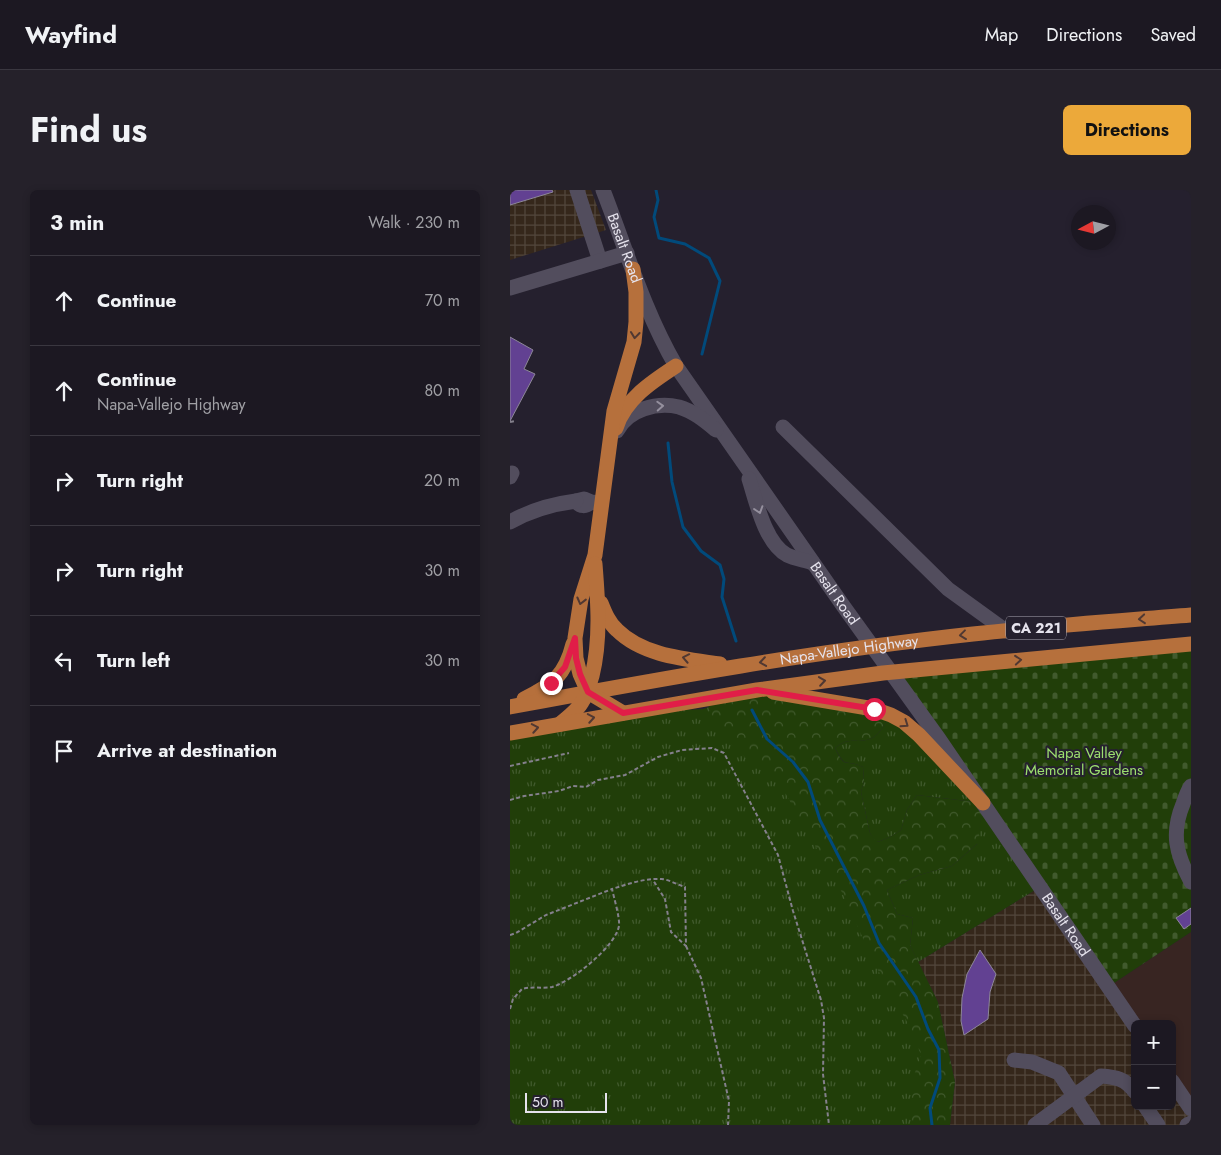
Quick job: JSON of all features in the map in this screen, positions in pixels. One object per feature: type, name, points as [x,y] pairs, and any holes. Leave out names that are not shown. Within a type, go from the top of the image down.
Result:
[{"type":"main road","points":[[610,443],[618,394],[634,342],[636,292],[633,269]]},
{"type":"main road","points":[[560,724],[575,711],[588,692],[597,648],[599,626],[597,584],[590,502],[617,423],[628,406],[643,390],[676,366]]},
{"type":"main road","points":[[510,706],[546,688],[558,678],[565,667],[575,638],[581,599],[595,555]]},
{"type":"main road","points":[[597,584],[601,603],[607,618],[616,630],[629,640],[664,654],[734,667]]},
{"type":"main road","name":"Napa-Vallejo Highway","points":[[510,706],[734,667],[863,648],[1006,631],[1191,615]]},
{"type":"main road","points":[[575,638],[576,658],[580,674],[588,692],[623,713]]},
{"type":"main road","name":"Napa-Vallejo Highway","points":[[510,733],[757,690],[884,673],[1191,644]]},
{"type":"main road","points":[[757,690],[874,709],[891,715],[904,722],[919,735],[983,803]]},
{"type":"street","points":[[577,190],[600,261]]},
{"type":"street","name":"Basalt Road","points":[[604,190],[660,338],[676,366],[983,803],[1131,1020]]},
{"type":"street","points":[[510,288],[627,253]]},
{"type":"street","points":[[610,443],[619,427],[628,418],[645,409],[665,406],[680,408],[695,414],[728,440]]},
{"type":"street","points":[[783,427],[948,590],[1006,631]]},
{"type":"street","points":[[744,463],[761,517],[772,540],[786,555],[813,563]]},
{"type":"street","points":[[510,522],[522,515],[554,504],[590,502]]},
{"type":"street","points":[[1191,786],[1178,815],[1175,837],[1179,855],[1191,882]]},
{"type":"street","points":[[1014,1060],[1032,1062],[1059,1073],[1093,1125]]},
{"type":"street","points":[[1035,1125],[1101,1076],[1117,1077],[1131,1087]]},
{"type":"street","points":[[1176,1087],[1191,1108]]},
{"type":"street","points":[[1147,1110],[1158,1125]]},
{"type":"street","points":[[1186,1125],[1191,1123]]},
{"type":"path","points":[[510,422],[515,422]]},
{"type":"path","points":[[510,800],[559,791],[573,786],[586,787],[598,780],[625,775],[658,757],[682,750],[712,748],[724,753],[778,855],[793,911],[821,1000],[824,1018],[823,1074],[829,1125]]},
{"type":"path","points":[[510,766],[570,753]]},
{"type":"path","points":[[510,935],[546,915],[612,889],[638,881],[664,879],[685,888],[686,946]]},
{"type":"path","points":[[653,880],[665,899],[672,932],[686,946],[701,978],[730,1101],[728,1125]]},
{"type":"path","points":[[510,1009],[513,999],[522,989],[557,985],[589,965],[610,945],[619,926],[612,889]]},
{"type":"shaded area","points":[[510,190],[591,190],[606,230],[510,260]]},
{"type":"shaded area","points":[[1040,887],[1131,1020],[1131,1110],[1176,1110],[1176,1087],[1191,1109],[1191,1125],[950,1125],[955,1082],[938,1002],[918,962]]},
{"type":"shaded area","points":[[1191,932],[1191,1109],[1176,1087],[1176,1020],[1132,1020],[1108,987]]},
{"type":"green space","name":"Napa Valley Memorial Gardens","points":[[1191,644],[1191,932],[1108,987],[939,739],[900,671]]},
{"type":"green space","points":[[757,690],[916,997],[932,1125],[510,1125],[510,733],[623,713],[703,709]]},
{"type":"green space","points":[[757,690],[891,715],[876,735],[870,739],[845,742],[835,748],[844,762],[863,767],[864,781],[861,792],[870,833],[878,842],[901,830],[907,810],[917,795],[983,803],[978,843],[952,866],[919,875],[887,890],[897,914],[913,918],[910,945],[938,1002],[955,1082],[950,1125],[911,1125],[911,1084],[921,1055],[911,1029],[874,963],[844,896],[779,782],[748,760],[717,731],[706,698]]},
{"type":"green space","points":[[891,715],[904,722],[919,735],[983,803],[917,795],[907,810],[901,830],[878,842],[874,840],[870,833],[861,792],[864,781],[863,767],[844,762],[835,748],[845,742],[870,739],[882,729]]},
{"type":"green space","points":[[983,803],[1040,887],[918,962],[910,945],[913,918],[897,914],[887,890],[919,875],[952,866],[977,844]]},
{"type":"building","points":[[510,190],[552,190],[553,192],[510,205]]},
{"type":"building","points":[[510,337],[533,350],[524,369],[535,374],[510,421]]},
{"type":"building","points":[[1191,908],[1191,924],[1184,929],[1176,918]]},
{"type":"building","points":[[980,950],[996,974],[990,992],[988,1019],[964,1035],[961,1021],[962,998],[967,974]]},
{"type":"waterway","points":[[656,190],[658,200],[654,217],[659,238],[685,244],[709,258],[720,281],[702,354]]},
{"type":"waterway","points":[[668,443],[672,482],[683,527],[701,551],[720,565],[724,579],[722,597],[736,641]]},
{"type":"waterway","points":[[752,710],[767,739],[793,762],[808,782],[820,820],[864,906],[879,943],[916,997],[928,1029],[939,1050],[940,1078],[930,1108],[932,1125]]},
{"type":"route","points":[[551,683],[558,678],[565,667],[575,638],[576,658],[580,674],[588,692],[623,713],[757,690],[874,709]]}]
